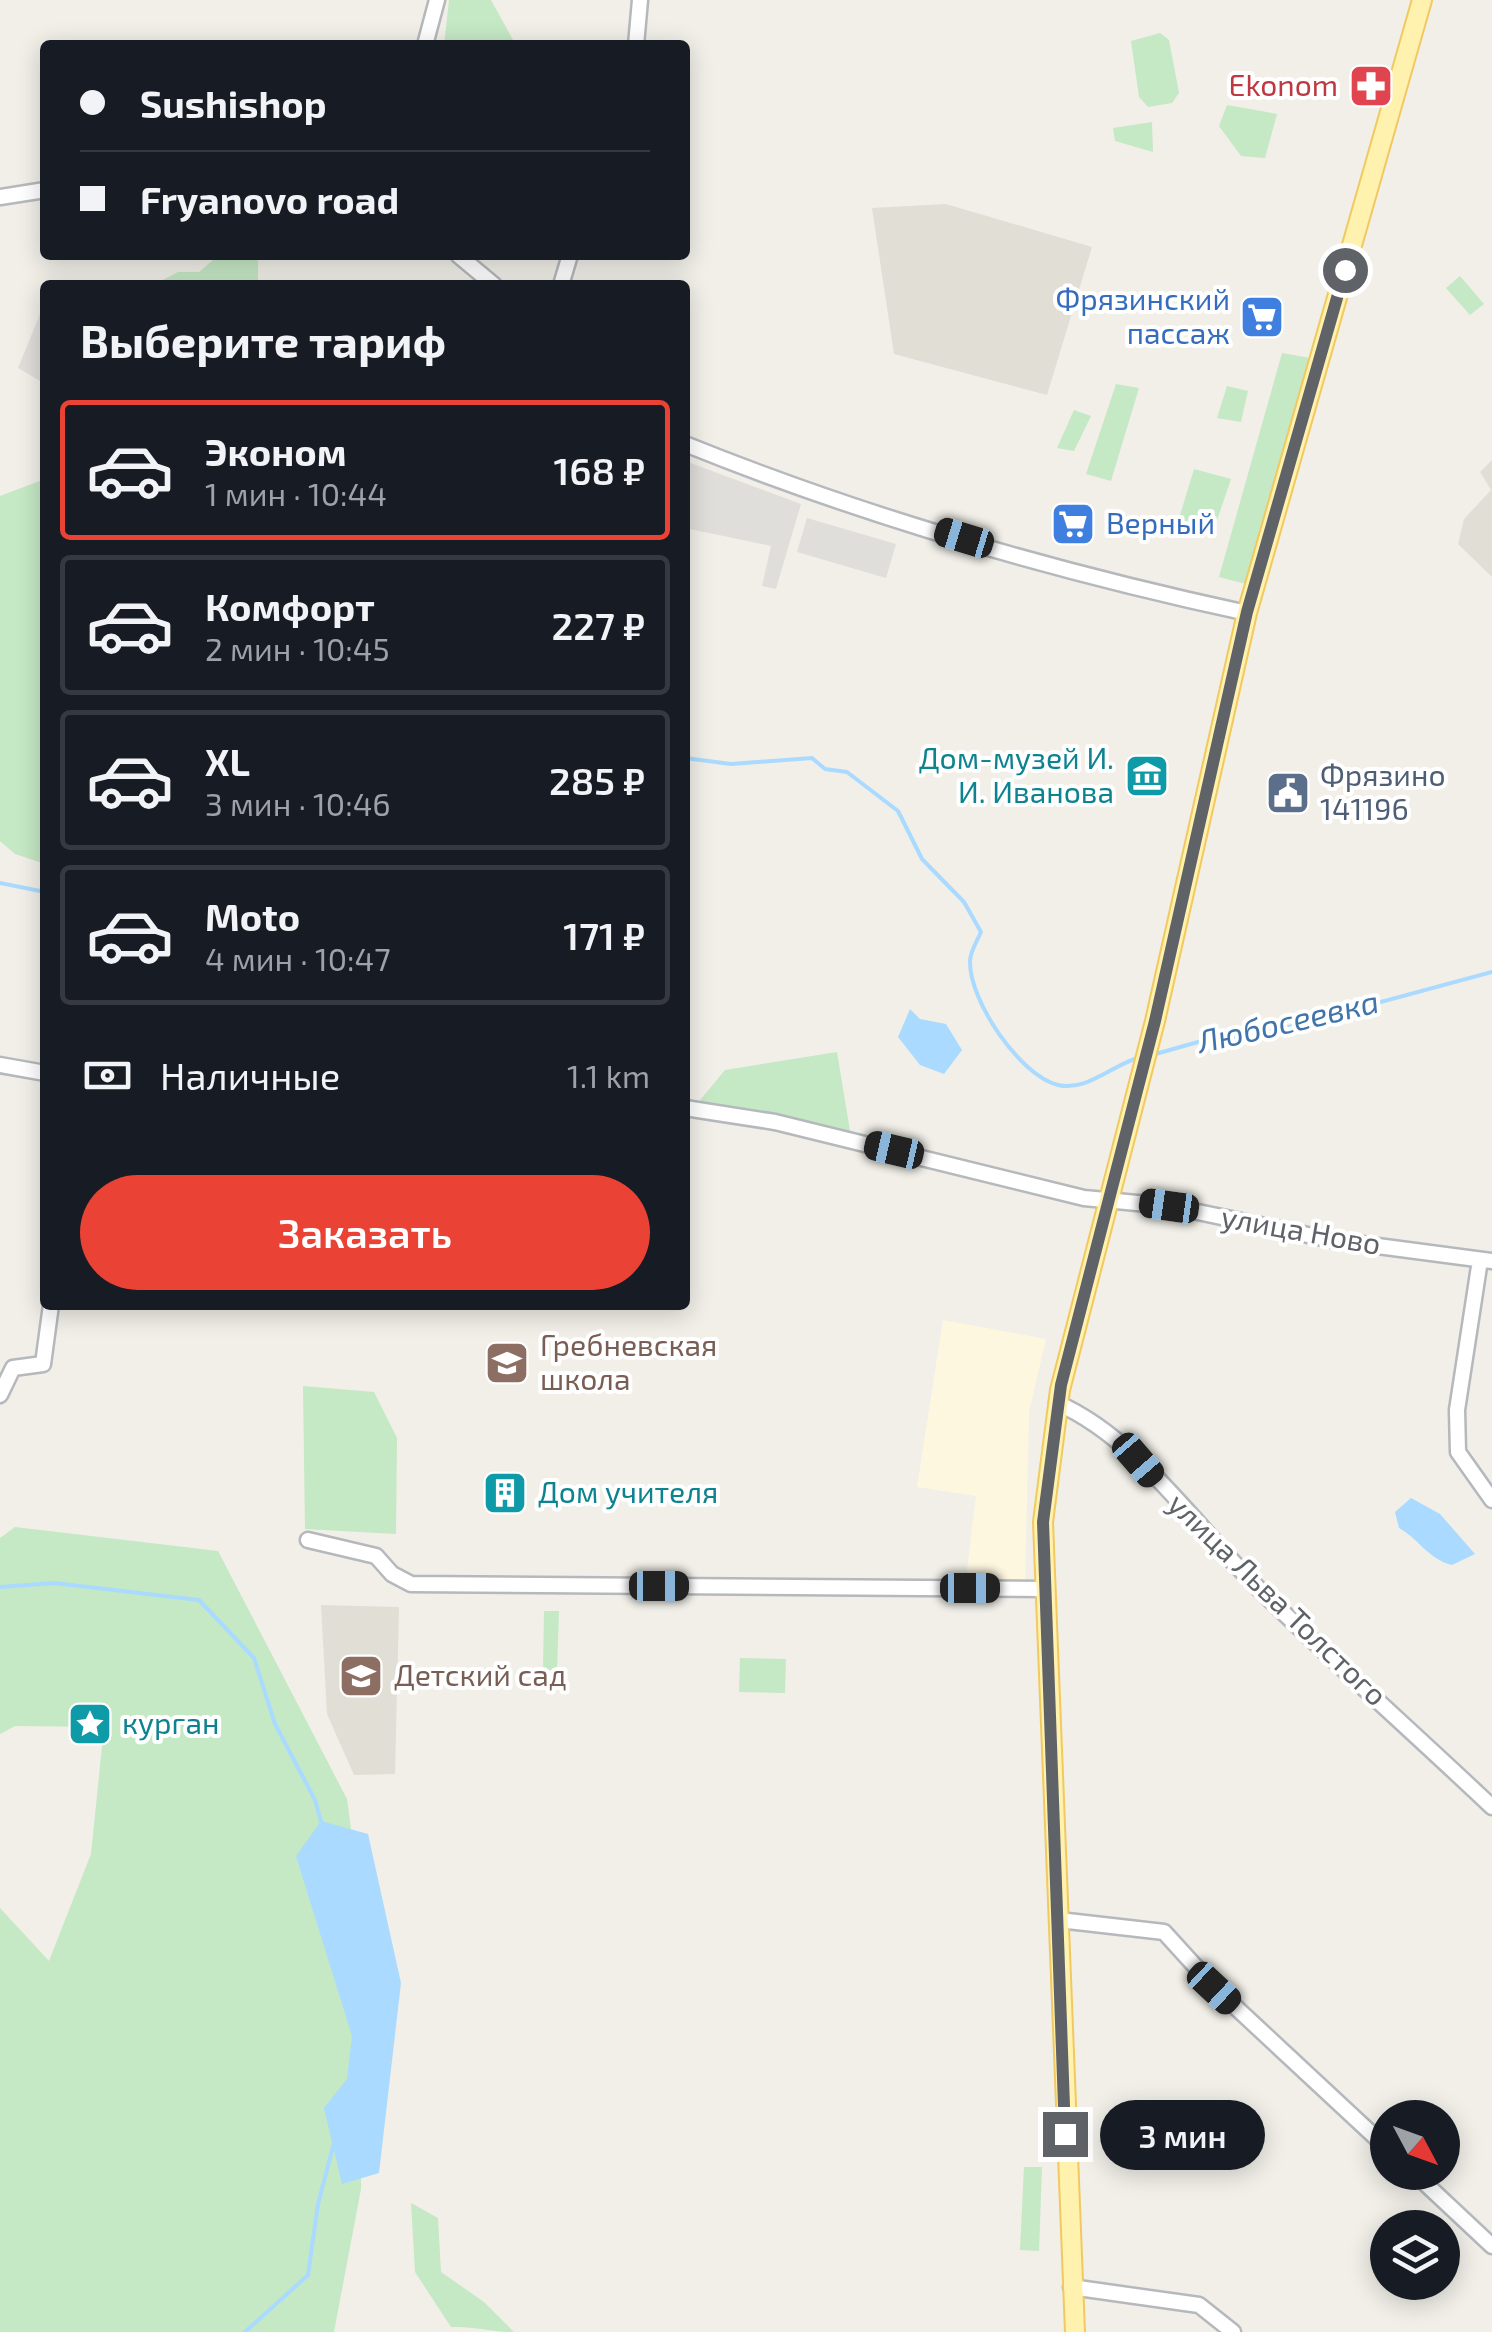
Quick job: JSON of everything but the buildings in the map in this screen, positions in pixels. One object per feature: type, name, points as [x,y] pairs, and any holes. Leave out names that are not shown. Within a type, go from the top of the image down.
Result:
[{"type":"main road","points":[[1074,2332],[1046,1589],[1045,1486],[1057,1403],[1155,1021],[1247,612],[1422,0]]},
{"type":"street","points":[[427,40],[437,0]]},
{"type":"street","points":[[636,40],[640,0]]},
{"type":"street","points":[[0,197],[40,191]]},
{"type":"street","points":[[464,260],[488,280]]},
{"type":"street","points":[[690,446],[914,524],[1076,572],[1247,612]]},
{"type":"street","points":[[0,1065],[40,1071]]},
{"type":"street","name":"улица Ново","points":[[690,1109],[775,1122],[1111,1203],[1169,1206],[1332,1240],[1486,1260]]},
{"type":"street","points":[[1486,1260],[1457,1410],[1458,1452],[1492,1500]]},
{"type":"street","points":[[0,1395],[13,1368],[43,1364],[51,1310]]},
{"type":"street","name":"улица Льва Толстого","points":[[1057,1403],[1082,1414],[1124,1443],[1262,1592],[1492,1806]]},
{"type":"street","points":[[308,1540],[376,1556],[392,1574],[411,1584],[1046,1589]]},
{"type":"street","points":[[1060,1920],[1164,1932],[1214,1988],[1370,2132]]},
{"type":"street","points":[[1432,2190],[1492,2246]]},
{"type":"street","points":[[1071,2286],[1200,2305],[1233,2332]]},
{"type":"shaded area","points":[[946,204],[1092,247],[1047,395],[894,354],[872,208]]},
{"type":"shaded area","points":[[40,314],[40,381],[18,368]]},
{"type":"shaded area","points":[[1492,460],[1492,577],[1458,544],[1464,519],[1491,490],[1480,472]]},
{"type":"shaded area","points":[[690,463],[801,504],[776,589],[762,586],[771,546],[690,529]]},
{"type":"shaded area","points":[[807,518],[896,544],[886,578],[797,552]]},
{"type":"shaded area","points":[[943,1320],[1046,1339],[1029,1412],[1025,1582],[966,1578],[976,1496],[917,1487]]},
{"type":"shaded area","name":"Детский сад","points":[[321,1605],[399,1607],[395,1774],[354,1775],[327,1714]]},
{"type":"green space","points":[[449,0],[491,0],[513,40],[445,40]]},
{"type":"green space","points":[[1160,33],[1169,40],[1179,93],[1172,103],[1148,107],[1139,97],[1131,41]]},
{"type":"green space","points":[[1227,105],[1277,114],[1265,158],[1241,156],[1219,126]]},
{"type":"green space","points":[[1152,122],[1153,152],[1115,141],[1113,128]]},
{"type":"green space","points":[[213,260],[258,260],[258,280],[163,280],[178,272],[199,272]]},
{"type":"green space","points":[[1460,276],[1484,304],[1470,315],[1446,288]]},
{"type":"green space","points":[[1282,353],[1316,359],[1250,585],[1219,577]]},
{"type":"green space","points":[[1116,384],[1139,388],[1111,481],[1086,474]]},
{"type":"green space","points":[[1227,386],[1248,391],[1241,422],[1217,418]]},
{"type":"green space","points":[[1074,410],[1091,416],[1074,451],[1057,448]]},
{"type":"green space","points":[[1194,469],[1231,479],[1213,532],[1177,525]]},
{"type":"green space","points":[[40,481],[40,862],[15,854],[0,841],[0,496]]},
{"type":"green space","points":[[837,1052],[850,1131],[765,1111],[697,1104],[725,1070]]},
{"type":"green space","points":[[303,1386],[374,1392],[397,1438],[396,1534],[305,1529]]},
{"type":"green space","points":[[15,1527],[218,1551],[347,1799],[362,1912],[361,2189],[334,2332],[0,2332],[0,1908],[49,1961],[91,1854],[104,1727],[15,1726],[0,1734],[0,1538]]},
{"type":"green space","points":[[544,1611],[559,1611],[557,1670],[543,1670]]},
{"type":"green space","points":[[740,1658],[786,1659],[785,1693],[739,1692]]},
{"type":"green space","points":[[1024,2167],[1042,2167],[1039,2251],[1020,2250]]},
{"type":"green space","points":[[411,2203],[438,2218],[441,2272],[484,2302],[514,2332],[451,2327],[415,2272]]},
{"type":"water","points":[[910,1009],[920,1019],[946,1024],[962,1050],[944,1074],[920,1065],[898,1037]]},
{"type":"water","points":[[1411,1498],[1440,1514],[1475,1554],[1452,1565],[1436,1558],[1399,1528],[1395,1512]]},
{"type":"water","points":[[321,1821],[368,1834],[401,1983],[379,2173],[342,2184],[324,2108],[347,2079],[352,2036],[296,1856]]},
{"type":"waterway","name":"Любосеевка","points":[[690,759],[731,764],[812,758],[825,769],[847,772],[898,811],[922,859],[964,902],[981,932],[970,961],[978,995],[999,1034],[1028,1067],[1043,1078],[1068,1086],[1079,1085],[1138,1058]]},
{"type":"waterway","name":"Любосеевка","points":[[0,883],[40,891]]},
{"type":"waterway","name":"Любосеевка","points":[[1152,1055],[1198,1042],[1255,1036],[1492,972]]},
{"type":"waterway","points":[[0,1587],[54,1583],[199,1600],[254,1658],[275,1724],[315,1800],[322,1825]]},
{"type":"waterway","points":[[245,2332],[308,2275],[318,2204],[334,2143]]},
{"type":"place","name":"Ekonom","points":[[1371,86]]},
{"type":"place","name":"Фрязинский пассаж","points":[[1262,317]]},
{"type":"place","name":"Верный","points":[[1073,524]]},
{"type":"place","name":"Дом-музей И. И. Иванова","points":[[1147,776]]},
{"type":"place","name":"Фрязино 141196","points":[[1288,793]]},
{"type":"place","name":"Гребневская школа","points":[[507,1363]]},
{"type":"place","name":"Дом учителя","points":[[505,1493]]},
{"type":"place","name":"Детский сад","points":[[361,1676]]},
{"type":"place","name":"курган","points":[[90,1724]]},
{"type":"route","points":[[1065,2134],[1043,1522],[1052,1434],[1061,1385],[1155,1021],[1247,612],[1345,270]]}]
